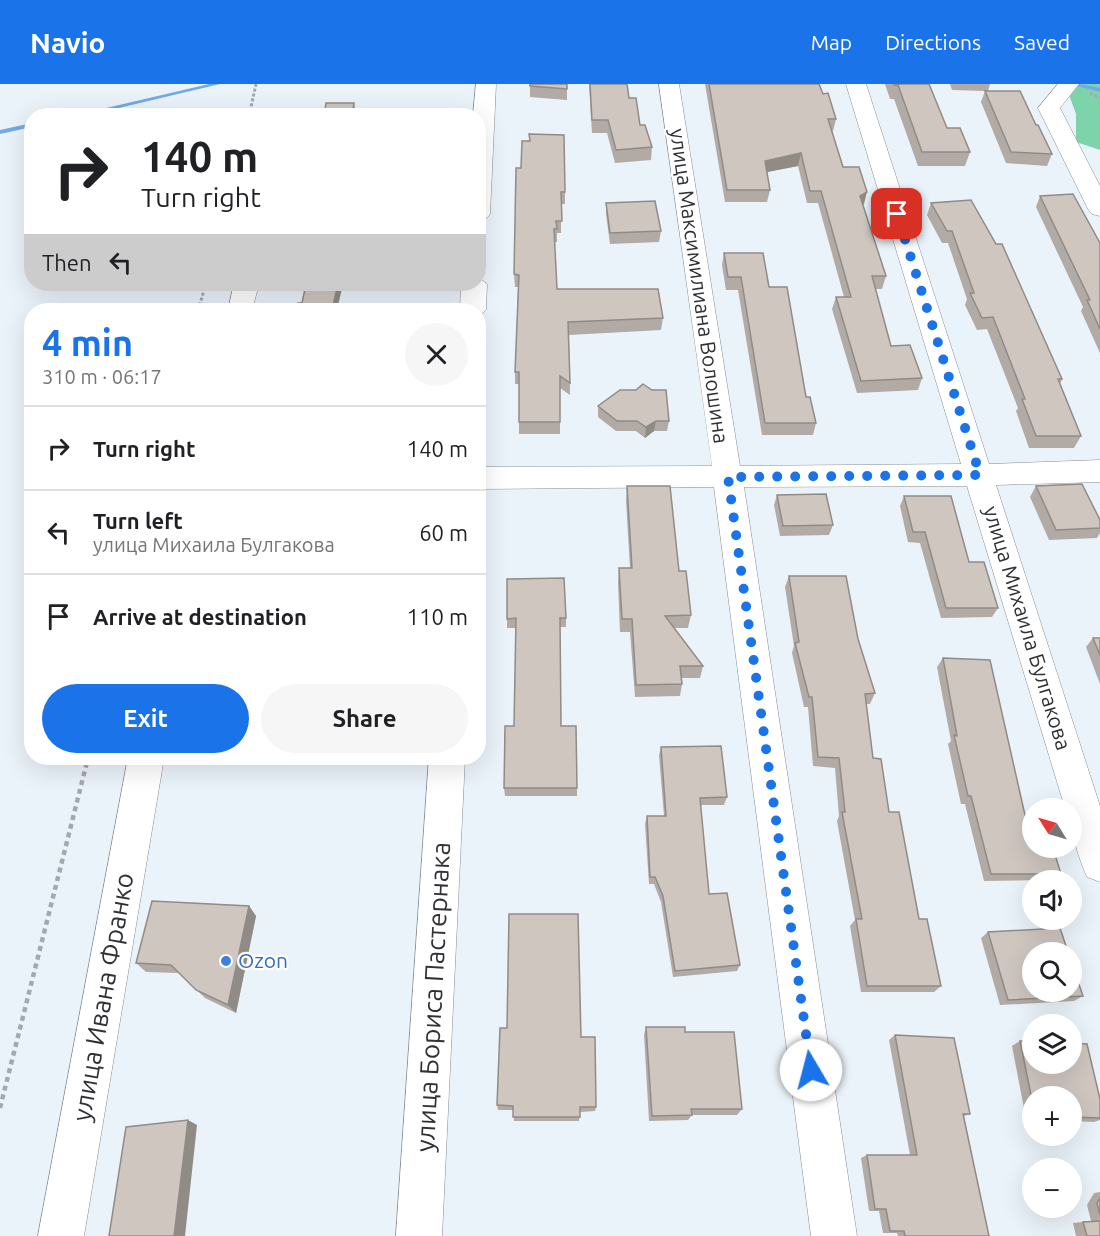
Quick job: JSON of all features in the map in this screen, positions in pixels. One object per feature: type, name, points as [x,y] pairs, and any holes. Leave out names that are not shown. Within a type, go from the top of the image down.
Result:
[{"type":"street","points":[[485,108],[486,84]]},
{"type":"street","name":"улица Максимилиана Волошина","points":[[669,84],[728,477],[834,1236]]},
{"type":"street","name":"улица Михаила Булгакова","points":[[856,84],[1100,864]]},
{"type":"street","points":[[1068,86],[1049,108],[1100,209]]},
{"type":"street","points":[[486,478],[980,475],[1100,471]]},
{"type":"street","name":"улица Ивана Франко","points":[[61,1236],[145,765]]},
{"type":"street","name":"улица Бориса Пастернака","points":[[419,1236],[447,765]]},
{"type":"path","points":[[251,108],[256,84]]},
{"type":"path","points":[[0,1108],[86,765]]},
{"type":"green space","points":[[1065,84],[1100,84],[1100,150],[1076,142],[1076,114]]},
{"type":"building","points":[[530,84],[567,84],[567,89],[530,86]]},
{"type":"building","points":[[590,84],[627,84],[629,98],[636,98],[640,125],[645,125],[652,147],[616,150],[608,120],[592,120]]},
{"type":"building","points":[[709,84],[819,84],[823,94],[828,93],[836,119],[828,119],[843,167],[859,167],[867,192],[860,196],[886,276],[872,276],[891,346],[910,345],[922,378],[861,381],[836,297],[851,297],[821,191],[810,191],[801,153],[765,161],[770,190],[727,190]]},
{"type":"building","points":[[894,84],[929,84],[947,128],[960,128],[970,152],[922,152],[898,85]]},
{"type":"building","points":[[985,91],[1020,91],[1052,154],[1011,152]]},
{"type":"building","points":[[326,103],[354,103],[353,108],[325,108]]},
{"type":"building","points":[[529,134],[564,135],[565,192],[561,192],[562,221],[556,221],[557,229],[554,229],[557,289],[658,289],[663,318],[568,322],[570,383],[560,376],[560,422],[519,422],[519,372],[515,372],[519,275],[514,274],[516,168],[521,168],[522,141],[530,141]]},
{"type":"building","points":[[1073,194],[1100,243],[1100,329],[1087,300],[1090,300],[1040,196]]},
{"type":"building","points":[[971,200],[996,244],[1002,244],[1062,379],[1058,379],[1081,436],[1036,436],[1022,399],[1025,399],[993,317],[982,318],[970,293],[974,293],[952,231],[947,231],[931,203]]},
{"type":"building","points":[[655,201],[661,231],[610,233],[606,203]]},
{"type":"building","points":[[724,253],[763,253],[769,287],[787,287],[806,397],[810,397],[816,423],[765,423],[741,277],[728,277]]},
{"type":"building","points":[[305,291],[336,291],[334,303],[302,303]]},
{"type":"building","points":[[643,384],[652,390],[666,390],[669,421],[656,421],[646,427],[637,421],[617,421],[598,406],[620,390],[636,390]]},
{"type":"building","points":[[1082,484],[1100,520],[1100,528],[1056,530],[1036,486]]},
{"type":"building","points":[[627,486],[670,486],[679,571],[686,571],[691,615],[665,616],[703,666],[680,666],[682,684],[636,685],[632,619],[622,619],[619,568],[632,568]]},
{"type":"building","points":[[826,494],[833,525],[783,526],[777,495]]},
{"type":"building","points":[[904,496],[951,496],[969,562],[984,562],[998,608],[946,608],[925,532],[913,532]]},
{"type":"building","points":[[789,576],[846,576],[858,639],[875,693],[865,694],[873,758],[881,759],[889,812],[899,812],[919,919],[927,919],[941,986],[867,986],[856,919],[862,919],[842,812],[845,812],[839,758],[818,757],[812,697],[809,697],[795,643],[799,642]]},
{"type":"building","points":[[564,578],[566,618],[560,618],[561,726],[576,726],[577,788],[504,788],[505,726],[514,726],[516,618],[507,619],[507,579]]},
{"type":"building","points":[[1093,638],[1100,638],[1100,655]]},
{"type":"building","points":[[943,658],[990,660],[1022,802],[1022,858],[1056,858],[1060,870],[1022,870],[1022,874],[991,874],[971,796],[968,796],[954,735],[957,736]]},
{"type":"building","points":[[721,746],[727,797],[700,798],[709,894],[727,893],[740,965],[675,971],[663,896],[655,877],[650,877],[647,816],[666,816],[661,747]]},
{"type":"building","points":[[152,901],[249,906],[228,1005],[196,990],[171,965],[136,963]]},
{"type":"building","points":[[509,914],[578,914],[581,1037],[595,1037],[596,1107],[580,1107],[580,1117],[513,1117],[513,1106],[497,1105],[500,1028],[507,1028]]},
{"type":"building","points":[[1061,930],[1065,942],[1022,942],[1022,999],[1008,1000],[988,932]]},
{"type":"building","points":[[646,1027],[685,1027],[685,1032],[734,1032],[742,1109],[691,1109],[692,1115],[652,1116]]},
{"type":"building","points":[[895,1035],[954,1038],[970,1114],[963,1114],[989,1236],[905,1236],[904,1231],[890,1231],[886,1209],[875,1209],[867,1155],[917,1155]]},
{"type":"building","points":[[1082,1044],[1087,1044],[1100,1099],[1100,1118],[1082,1117],[1082,1086],[1029,1086],[1027,1074],[1082,1074]]},
{"type":"building","points":[[188,1120],[174,1236],[109,1236],[126,1127]]},
{"type":"building","points":[[1100,1198],[1100,1215],[1097,1203]]},
{"type":"building","points":[[1100,1221],[1100,1236],[1087,1236],[1083,1222]]},
{"type":"waterway","points":[[110,108],[217,84]]},
{"type":"waterway","points":[[1072,84],[1100,90]]},
{"type":"waterway","points":[[0,132],[24,127]]},
{"type":"place","name":"Ozon","points":[[226,961]]},
{"type":"route","points":[[811,1070],[728,477],[980,475],[897,214]]}]
